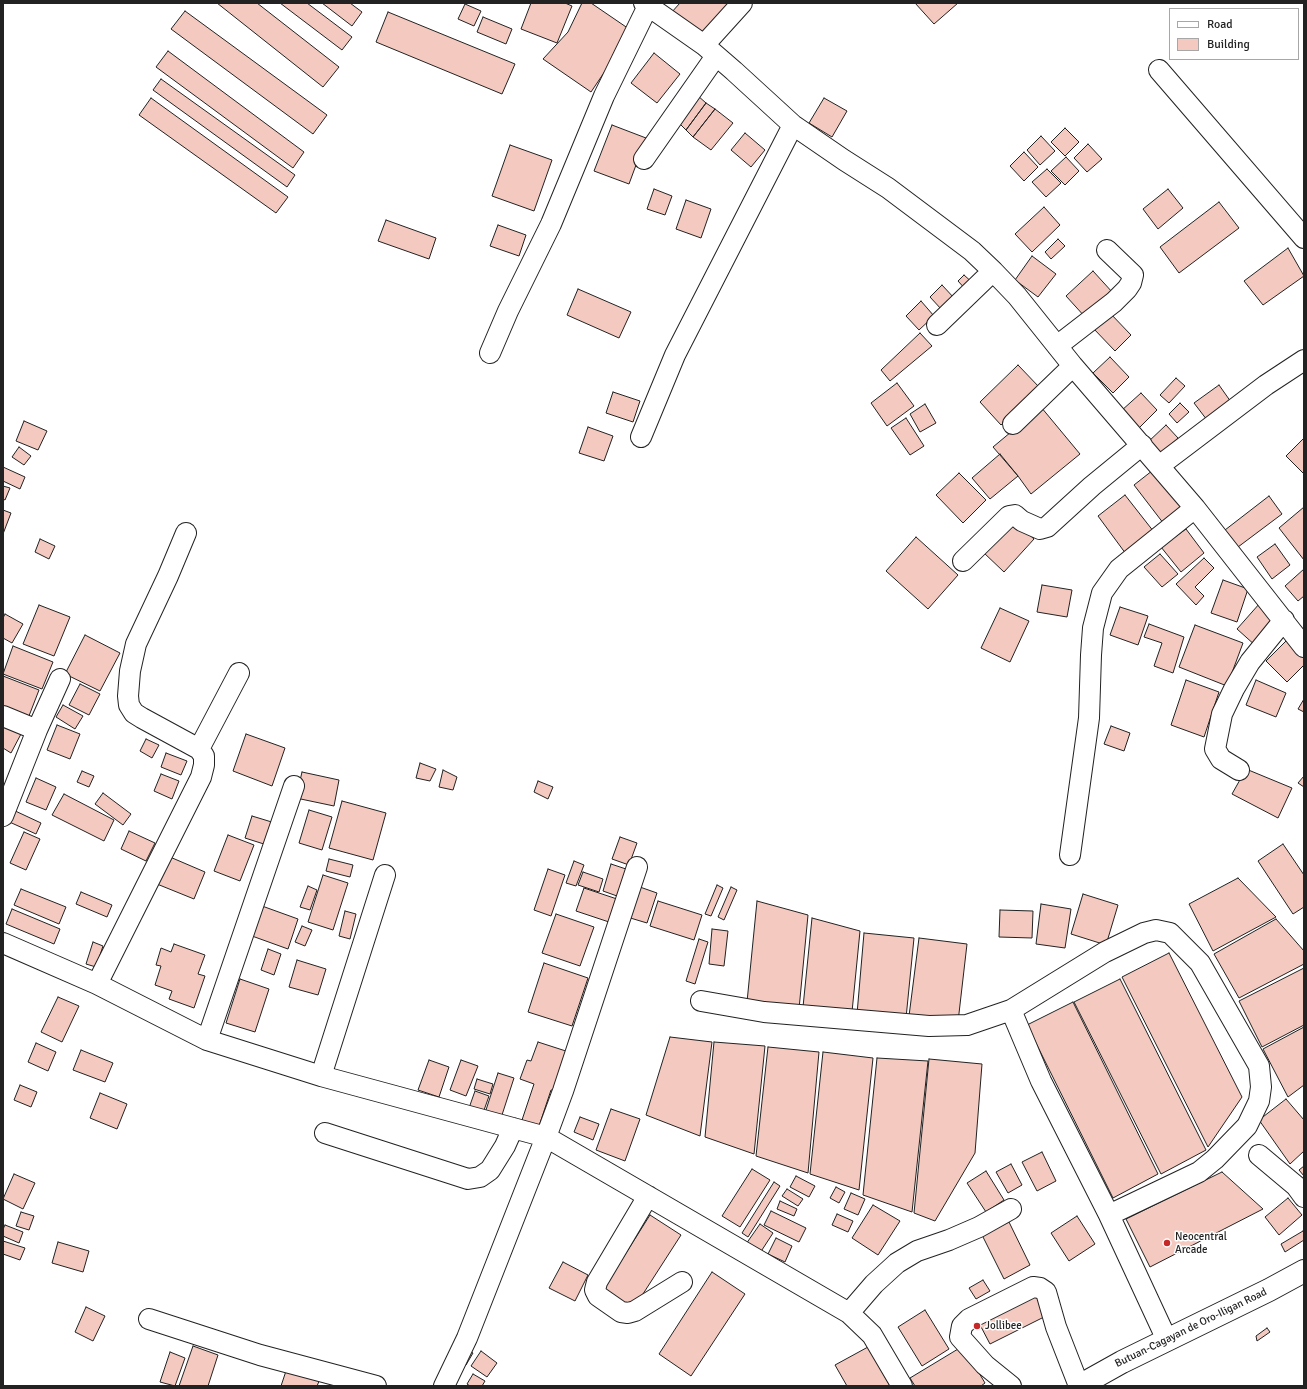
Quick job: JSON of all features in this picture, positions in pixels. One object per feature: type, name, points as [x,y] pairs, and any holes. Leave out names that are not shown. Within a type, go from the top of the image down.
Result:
[{"type":"highway","name":"Butuan-Cagayan de Oro-Iligan Road","points":[[1079,1386],[1122,1362],[1302,1275]]},
{"type":"street","points":[[644,159],[710,51],[742,3]]},
{"type":"street","points":[[490,353],[508,311],[551,224],[604,96],[646,4],[710,51],[793,125],[888,188],[972,251],[993,271],[1017,296],[1073,366],[1195,508],[1304,647]]},
{"type":"street","points":[[1159,70],[1304,238]]},
{"type":"street","points":[[641,437],[675,355],[793,125]]},
{"type":"street","points":[[1057,346],[1114,302],[1131,283],[1133,275],[1108,250]]},
{"type":"street","points":[[937,325],[993,271]]},
{"type":"street","points":[[1159,466],[1266,385],[1304,360]]},
{"type":"street","points":[[1013,424],[1073,366]]},
{"type":"street","points":[[963,561],[1009,516],[1015,515],[1022,521],[1040,529],[1047,527],[1092,486],[1142,445]]},
{"type":"street","points":[[1070,855],[1089,718],[1093,628],[1102,593],[1119,569],[1195,508]]},
{"type":"street","points":[[97,984],[201,777],[204,765],[204,756],[199,749],[134,713],[129,705],[128,696],[130,671],[136,644],[168,576],[186,533]]},
{"type":"street","points":[[1238,770],[1221,759],[1215,749],[1222,714],[1234,689],[1250,662],[1284,620]]},
{"type":"street","points":[[199,749],[239,672]]},
{"type":"street","points":[[3,816],[37,730],[60,679]]},
{"type":"street","points":[[3,716],[37,730]]},
{"type":"street","points":[[207,1040],[294,786]]},
{"type":"street","points":[[444,1386],[470,1330],[546,1137],[563,1091],[637,867]]},
{"type":"street","points":[[321,1076],[385,875]]},
{"type":"street","points":[[701,1001],[764,1012],[929,1026],[967,1025],[1011,1010],[1105,952],[1144,933],[1156,930],[1170,933],[1200,963],[1259,1066],[1261,1087],[1259,1101],[1247,1126],[1215,1159],[1199,1172],[1109,1215]]},
{"type":"street","points":[[3,943],[97,984],[207,1040],[321,1076],[546,1137],[848,1313],[872,1336],[902,1386]]},
{"type":"street","points":[[1011,1010],[1042,1081],[1109,1215],[1167,1340]]},
{"type":"street","points":[[325,1133],[468,1179],[480,1177],[490,1170],[505,1146],[513,1128]]},
{"type":"street","points":[[1259,1155],[1296,1186],[1304,1197]]},
{"type":"street","points":[[648,1196],[597,1282],[595,1290],[598,1296],[621,1312],[628,1313],[635,1311],[682,1282]]},
{"type":"street","points":[[848,1313],[874,1284],[897,1263],[917,1251],[948,1240],[979,1226],[1011,1208]]},
{"type":"street","points":[[1011,1386],[985,1365],[960,1337],[962,1326],[969,1319],[1033,1287],[1040,1288],[1046,1292],[1056,1327],[1079,1386]]},
{"type":"street","points":[[149,1320],[260,1355],[376,1386]]},
{"type":"building","points":[[217,3],[257,3],[339,67],[323,87]]},
{"type":"building","points":[[280,3],[307,3],[352,37],[342,50]]},
{"type":"building","points":[[322,3],[350,3],[362,12],[352,26]]},
{"type":"building","points":[[531,3],[565,3],[572,6],[557,43],[521,29]]},
{"type":"building","points":[[582,3],[591,3],[632,31],[591,92],[543,59],[568,32]]},
{"type":"building","points":[[680,3],[737,3],[704,41],[671,13]]},
{"type":"building","points":[[915,3],[958,3],[934,24]]},
{"type":"building","points":[[465,4],[481,11],[474,26],[458,19]]},
{"type":"building","points":[[185,11],[327,115],[313,134],[171,29]]},
{"type":"building","points":[[388,12],[515,64],[502,94],[376,42]]},
{"type":"building","points":[[483,17],[512,29],[506,44],[477,32]]},
{"type":"building","points":[[168,51],[304,152],[293,168],[156,67]]},
{"type":"building","points":[[654,53],[680,74],[657,103],[631,83]]},
{"type":"building","points":[[161,79],[295,175],[287,187],[153,90]]},
{"type":"building","points":[[697,95],[706,103],[686,130],[678,122]]},
{"type":"building","points":[[151,98],[288,197],[276,213],[139,115]]},
{"type":"building","points":[[824,98],[847,111],[832,137],[809,123]]},
{"type":"building","points":[[706,103],[715,109],[693,137],[686,130]]},
{"type":"building","points":[[715,109],[733,123],[711,150],[693,137]]},
{"type":"building","points":[[612,125],[646,138],[629,184],[594,171]]},
{"type":"building","points":[[1065,128],[1079,142],[1065,156],[1051,142]]},
{"type":"building","points":[[745,133],[765,150],[751,167],[731,150]]},
{"type":"building","points":[[1041,136],[1055,151],[1040,165],[1027,150]]},
{"type":"building","points":[[1088,144],[1102,159],[1087,172],[1074,158]]},
{"type":"building","points":[[510,145],[552,160],[534,211],[492,196]]},
{"type":"building","points":[[1024,152],[1038,167],[1024,181],[1010,166]]},
{"type":"building","points":[[1066,157],[1079,171],[1065,185],[1051,171]]},
{"type":"building","points":[[1047,169],[1061,183],[1046,197],[1032,182]]},
{"type":"building","points":[[654,189],[672,196],[665,215],[647,209]]},
{"type":"building","points":[[1168,189],[1183,208],[1158,229],[1143,209]]},
{"type":"building","points":[[686,200],[711,209],[701,238],[676,229]]},
{"type":"building","points":[[1219,202],[1239,228],[1179,273],[1160,247]]},
{"type":"building","points":[[1044,207],[1060,225],[1032,252],[1015,234]]},
{"type":"building","points":[[386,220],[436,238],[429,259],[378,241]]},
{"type":"building","points":[[498,225],[526,235],[519,256],[490,246]]},
{"type":"building","points":[[1058,239],[1065,246],[1051,259],[1045,252]]},
{"type":"building","points":[[1288,248],[1304,276],[1263,305],[1244,281]]},
{"type":"building","points":[[1032,256],[1056,274],[1038,297],[1015,280]]},
{"type":"building","points":[[1093,271],[1113,293],[1086,318],[1066,296]]},
{"type":"building","points":[[964,275],[974,284],[967,291],[958,281]]},
{"type":"building","points":[[942,285],[955,299],[942,310],[930,297]]},
{"type":"building","points":[[578,289],[631,312],[619,338],[567,315]]},
{"type":"building","points":[[921,301],[934,316],[919,330],[906,316]]},
{"type":"building","points":[[1109,312],[1131,335],[1115,351],[1093,328]]},
{"type":"building","points":[[920,333],[932,346],[890,381],[881,370]]},
{"type":"building","points":[[1110,357],[1129,377],[1113,393],[1093,373]]},
{"type":"building","points":[[1018,365],[1040,388],[1001,425],[980,402]]},
{"type":"building","points":[[1176,378],[1185,386],[1169,403],[1160,395]]},
{"type":"building","points":[[897,383],[914,406],[887,426],[871,403]]},
{"type":"building","points":[[1219,385],[1231,402],[1207,420],[1194,403]]},
{"type":"building","points":[[613,392],[640,401],[633,422],[606,413]]},
{"type":"building","points":[[1141,393],[1157,410],[1138,429],[1121,411]]},
{"type":"building","points":[[1180,403],[1189,412],[1177,423],[1169,414]]},
{"type":"building","points":[[925,404],[936,423],[920,432],[910,414]]},
{"type":"building","points":[[1041,407],[1080,454],[1031,494],[1018,476],[993,447]]},
{"type":"building","points":[[906,418],[924,446],[910,455],[891,428]]},
{"type":"building","points":[[24,421],[47,431],[38,450],[16,441]]},
{"type":"building","points":[[1166,425],[1178,438],[1159,456],[1147,443]]},
{"type":"building","points":[[588,427],[613,436],[604,461],[579,453]]},
{"type":"building","points":[[1304,438],[1304,474],[1286,456]]},
{"type":"building","points":[[19,447],[31,456],[24,465],[12,457]]},
{"type":"building","points":[[1000,454],[1018,476],[990,499],[972,478]]},
{"type":"building","points":[[3,467],[25,477],[20,489],[3,481]]},
{"type":"building","points":[[1157,467],[1190,510],[1167,528],[1134,485]]},
{"type":"building","points":[[959,473],[986,500],[963,523],[936,495]]},
{"type":"building","points":[[3,486],[10,488],[5,500],[3,499]]},
{"type":"building","points":[[1125,495],[1154,532],[1126,554],[1098,516]]},
{"type":"building","points":[[1269,496],[1282,514],[1238,547],[1225,530]]},
{"type":"building","points":[[1304,507],[1304,560],[1279,528]]},
{"type":"building","points":[[3,510],[11,513],[3,534]]},
{"type":"building","points":[[1013,520],[1034,539],[1004,572],[983,552]]},
{"type":"building","points":[[1186,529],[1204,553],[1181,572],[1161,547]]},
{"type":"building","points":[[916,537],[958,575],[928,609],[886,571]]},
{"type":"building","points":[[40,539],[55,546],[49,559],[35,552]]},
{"type":"building","points":[[1275,544],[1290,565],[1272,579],[1257,557]]},
{"type":"building","points":[[1160,554],[1178,574],[1162,587],[1144,567]]},
{"type":"building","points":[[1204,558],[1214,568],[1195,587],[1204,596],[1196,605],[1176,584]]},
{"type":"building","points":[[1304,569],[1304,596],[1298,601],[1285,586]]},
{"type":"building","points":[[1223,580],[1248,589],[1237,622],[1211,613]]},
{"type":"building","points":[[1042,585],[1072,590],[1067,617],[1037,612]]},
{"type":"building","points":[[1260,603],[1279,620],[1256,646],[1237,629]]},
{"type":"building","points":[[39,605],[70,617],[54,656],[23,644]]},
{"type":"building","points":[[1120,607],[1148,616],[1138,645],[1110,635]]},
{"type":"building","points":[[1000,608],[1029,621],[1010,662],[981,648]]},
{"type":"building","points":[[5,614],[23,624],[12,643],[3,638],[3,618]]},
{"type":"building","points":[[1149,624],[1184,637],[1173,673],[1154,666],[1162,643],[1144,637]]},
{"type":"building","points":[[1195,625],[1243,643],[1227,686],[1179,667]]},
{"type":"building","points":[[85,635],[120,653],[100,691],[65,674]]},
{"type":"building","points":[[1289,638],[1304,652],[1304,665],[1287,682],[1266,661]]},
{"type":"building","points":[[13,646],[53,662],[42,689],[3,674]]},
{"type":"building","points":[[3,676],[39,690],[27,721],[3,712]]},
{"type":"building","points":[[1186,680],[1219,692],[1204,737],[1171,725]]},
{"type":"building","points":[[1256,680],[1286,693],[1276,717],[1246,705]]},
{"type":"building","points":[[80,684],[100,694],[89,715],[69,705]]},
{"type":"building","points":[[1304,699],[1304,712],[1298,709]]},
{"type":"building","points":[[63,705],[83,716],[75,729],[56,717]]},
{"type":"building","points":[[57,725],[80,734],[70,759],[47,750]]},
{"type":"building","points":[[3,726],[21,734],[11,753],[3,748]]},
{"type":"building","points":[[1111,726],[1130,733],[1124,751],[1104,744]]},
{"type":"building","points":[[246,734],[285,748],[272,786],[233,771]]},
{"type":"building","points":[[146,739],[159,745],[152,758],[140,751]]},
{"type":"building","points":[[166,753],[187,761],[181,775],[161,767]]},
{"type":"building","points":[[420,763],[436,769],[430,781],[416,778]]},
{"type":"building","points":[[1246,769],[1292,788],[1278,818],[1232,794]]},
{"type":"building","points":[[443,770],[457,777],[453,790],[439,787]]},
{"type":"building","points":[[82,771],[94,776],[89,787],[77,782]]},
{"type":"building","points":[[302,772],[339,780],[334,806],[296,798]]},
{"type":"building","points":[[161,774],[179,781],[172,799],[154,791]]},
{"type":"building","points":[[1304,776],[1304,787],[1298,783]]},
{"type":"building","points":[[36,778],[56,787],[46,810],[26,802]]},
{"type":"building","points":[[538,781],[553,787],[548,799],[534,792]]},
{"type":"building","points":[[103,793],[131,814],[123,825],[95,804]]},
{"type":"building","points":[[64,794],[114,820],[104,841],[52,815]]},
{"type":"building","points":[[342,801],[386,813],[373,860],[329,848]]},
{"type":"building","points":[[11,809],[41,823],[36,834],[5,820]]},
{"type":"building","points":[[309,810],[332,817],[322,850],[299,843]]},
{"type":"building","points":[[252,816],[275,823],[267,845],[245,838]]},
{"type":"building","points":[[129,831],[155,843],[146,861],[121,849]]},
{"type":"building","points":[[24,832],[40,839],[26,870],[10,863]]},
{"type":"building","points":[[228,835],[254,845],[240,881],[214,871]]},
{"type":"building","points":[[620,837],[637,843],[629,865],[612,859]]},
{"type":"building","points":[[1283,844],[1304,875],[1304,907],[1293,914],[1258,861]]},
{"type":"building","points":[[163,854],[205,872],[194,899],[152,882]]},
{"type":"building","points":[[329,859],[353,865],[350,877],[326,871]]},
{"type":"building","points":[[574,861],[584,865],[576,886],[566,883]]},
{"type":"building","points":[[611,864],[626,869],[617,896],[603,891]]},
{"type":"building","points":[[548,869],[565,875],[551,916],[534,910]]},
{"type":"building","points":[[583,872],[603,879],[599,892],[578,885]]},
{"type":"building","points":[[323,875],[348,883],[333,930],[308,922]]},
{"type":"building","points":[[1238,878],[1276,917],[1213,951],[1189,904]]},
{"type":"building","points":[[717,885],[723,888],[711,916],[705,914]]},
{"type":"building","points":[[308,886],[317,890],[310,910],[300,907]]},
{"type":"building","points":[[637,886],[657,893],[647,923],[627,917]]},
{"type":"building","points":[[731,887],[737,890],[724,920],[718,917]]},
{"type":"building","points":[[584,888],[617,899],[609,922],[576,911]]},
{"type":"building","points":[[21,889],[66,907],[59,924],[14,905]]},
{"type":"building","points":[[81,892],[112,905],[107,917],[76,904]]},
{"type":"building","points":[[1083,894],[1118,905],[1106,945],[1071,934]]},
{"type":"building","points":[[658,901],[702,915],[694,940],[650,926]]},
{"type":"building","points":[[757,901],[808,915],[799,1009],[747,1002]]},
{"type":"building","points":[[1041,904],[1071,909],[1065,948],[1036,944]]},
{"type":"building","points":[[262,906],[298,919],[288,949],[252,936]]},
{"type":"building","points":[[12,909],[60,929],[54,944],[6,924]]},
{"type":"building","points":[[1000,910],[1033,911],[1032,938],[999,937]]},
{"type":"building","points":[[345,911],[356,914],[350,939],[339,936]]},
{"type":"building","points":[[556,914],[594,927],[580,966],[542,953]]},
{"type":"building","points":[[812,918],[860,931],[852,1012],[803,1007]]},
{"type":"building","points":[[1276,919],[1304,951],[1304,964],[1239,998],[1214,954]]},
{"type":"building","points":[[302,926],[312,930],[305,946],[295,942]]},
{"type":"building","points":[[712,929],[728,931],[724,966],[709,964]]},
{"type":"building","points":[[864,933],[914,938],[906,1018],[857,1014]]},
{"type":"building","points":[[919,938],[967,944],[958,1022],[909,1016]]},
{"type":"building","points":[[699,939],[708,942],[695,984],[686,981]]},
{"type":"building","points":[[93,942],[103,946],[96,967],[86,964]]},
{"type":"building","points":[[174,944],[205,955],[198,974],[205,976],[194,1008],[169,999],[172,991],[155,985],[161,966],[156,965],[161,948],[171,952]]},
{"type":"building","points":[[268,949],[281,954],[274,975],[261,970]]},
{"type":"building","points":[[1169,953],[1242,1097],[1208,1147],[1122,977]]},
{"type":"building","points":[[297,960],[326,969],[318,995],[289,987]]},
{"type":"building","points":[[544,963],[588,978],[572,1026],[528,1012]]},
{"type":"building","points":[[1304,968],[1304,1025],[1262,1047],[1239,1001]]},
{"type":"building","points":[[240,979],[269,989],[255,1032],[226,1023]]},
{"type":"building","points":[[1120,979],[1206,1150],[1161,1174],[1074,1002]]},
{"type":"building","points":[[58,997],[79,1006],[62,1042],[41,1032]]},
{"type":"building","points":[[1073,1002],[1158,1174],[1113,1198],[1027,1025]]},
{"type":"building","points":[[1304,1027],[1304,1085],[1288,1097],[1263,1049]]},
{"type":"building","points":[[670,1037],[712,1042],[700,1136],[646,1115]]},
{"type":"building","points":[[538,1042],[572,1053],[553,1090],[551,1090],[539,1126],[522,1120],[534,1084],[520,1079],[527,1060],[531,1061]]},
{"type":"building","points":[[714,1042],[765,1046],[754,1154],[705,1137]]},
{"type":"building","points":[[36,1043],[56,1052],[48,1071],[28,1062]]},
{"type":"building","points":[[768,1047],[819,1052],[808,1173],[756,1156]]},
{"type":"building","points":[[81,1050],[113,1063],[105,1082],[73,1070]]},
{"type":"building","points":[[823,1052],[873,1058],[859,1190],[810,1174]]},
{"type":"building","points":[[877,1058],[928,1061],[912,1212],[863,1195]]},
{"type":"building","points":[[929,1059],[982,1064],[975,1153],[935,1221],[914,1213]]},
{"type":"building","points":[[429,1060],[449,1067],[439,1097],[418,1090]]},
{"type":"building","points":[[461,1060],[478,1066],[466,1096],[450,1090]]},
{"type":"building","points":[[498,1073],[514,1078],[501,1118],[485,1113]]},
{"type":"building","points":[[477,1079],[493,1084],[490,1094],[474,1089]]},
{"type":"building","points":[[20,1085],[37,1092],[31,1107],[14,1100]]},
{"type":"building","points":[[475,1091],[489,1096],[483,1113],[469,1108]]},
{"type":"building","points":[[100,1093],[127,1104],[117,1129],[90,1118]]},
{"type":"building","points":[[1286,1099],[1304,1120],[1304,1151],[1290,1164],[1259,1120]]},
{"type":"building","points":[[611,1109],[640,1119],[625,1161],[596,1150]]},
{"type":"building","points":[[580,1117],[599,1124],[593,1140],[574,1132]]},
{"type":"building","points":[[1042,1152],[1056,1181],[1037,1191],[1022,1162]]},
{"type":"building","points":[[1011,1164],[1022,1185],[1008,1193],[996,1172]]},
{"type":"building","points":[[1304,1166],[1304,1176],[1299,1170]]},
{"type":"building","points":[[752,1169],[770,1180],[740,1227],[722,1216]]},
{"type":"building","points":[[986,1171],[1004,1200],[986,1212],[967,1183]]},
{"type":"building","name":"Neocentral Arcade","points":[[1222,1172],[1263,1209],[1150,1267],[1126,1219]]},
{"type":"building","points":[[14,1174],[35,1183],[23,1209],[3,1199]]},
{"type":"building","points":[[796,1176],[815,1186],[809,1197],[790,1187]]},
{"type":"building","points":[[774,1182],[780,1186],[748,1237],[742,1233]]},
{"type":"building","points":[[836,1187],[845,1192],[839,1203],[830,1198]]},
{"type":"building","points":[[787,1189],[803,1199],[798,1206],[782,1196]]},
{"type":"building","points":[[851,1193],[865,1199],[858,1215],[844,1209]]},
{"type":"building","points":[[1288,1198],[1302,1215],[1279,1235],[1265,1217]]},
{"type":"building","points":[[780,1201],[797,1209],[794,1216],[777,1209]]},
{"type":"building","points":[[873,1205],[900,1221],[878,1255],[852,1238]]},
{"type":"building","points":[[771,1211],[806,1228],[799,1242],[764,1225]]},
{"type":"building","points":[[21,1212],[34,1216],[29,1230],[16,1226]]},
{"type":"building","points":[[837,1214],[853,1221],[848,1232],[832,1225]]},
{"type":"building","points":[[650,1215],[681,1235],[632,1311],[602,1291]]},
{"type":"building","points":[[1077,1216],[1095,1244],[1069,1261],[1051,1233]]},
{"type":"building","points":[[1009,1222],[1030,1265],[1004,1279],[982,1235]]},
{"type":"building","points":[[760,1224],[773,1233],[760,1253],[746,1244]]},
{"type":"building","points":[[5,1225],[23,1232],[19,1243],[3,1236],[3,1229]]},
{"type":"building","points":[[1303,1231],[1304,1240],[1285,1252],[1281,1244]]},
{"type":"building","points":[[776,1238],[792,1246],[785,1262],[768,1254]]},
{"type":"building","points":[[3,1241],[25,1248],[20,1260],[3,1254]]},
{"type":"building","points":[[58,1242],[89,1251],[83,1272],[52,1263]]},
{"type":"building","points":[[563,1262],[588,1275],[575,1301],[549,1288]]},
{"type":"building","points":[[712,1272],[745,1294],[691,1376],[659,1354]]},
{"type":"building","points":[[983,1280],[990,1291],[976,1299],[969,1288]]},
{"type":"building","points":[[1037,1294],[1048,1315],[990,1344],[979,1323]]},
{"type":"building","points":[[86,1307],[105,1316],[93,1341],[75,1332]]},
{"type":"building","points":[[925,1310],[949,1349],[922,1366],[898,1327]]},
{"type":"building","points":[[1267,1328],[1270,1332],[1257,1341],[1256,1336]]},
{"type":"building","points":[[193,1346],[218,1355],[208,1386],[179,1386]]},
{"type":"building","points":[[963,1346],[985,1383],[981,1386],[915,1386],[910,1378]]},
{"type":"building","points":[[868,1347],[890,1386],[847,1386],[835,1365]]},
{"type":"building","points":[[466,1349],[473,1353],[466,1365],[459,1361]]},
{"type":"building","points":[[481,1351],[497,1363],[487,1377],[471,1366]]},
{"type":"building","points":[[170,1352],[185,1358],[175,1386],[160,1382]]},
{"type":"building","points":[[287,1368],[320,1379],[317,1386],[281,1386]]},
{"type":"building","points":[[473,1374],[485,1381],[482,1386],[470,1386],[467,1384]]},
{"type":"place","name":"Neocentral Arcade","points":[[1167,1243]]},
{"type":"place","name":"Jollibee","points":[[977,1326]]}]
